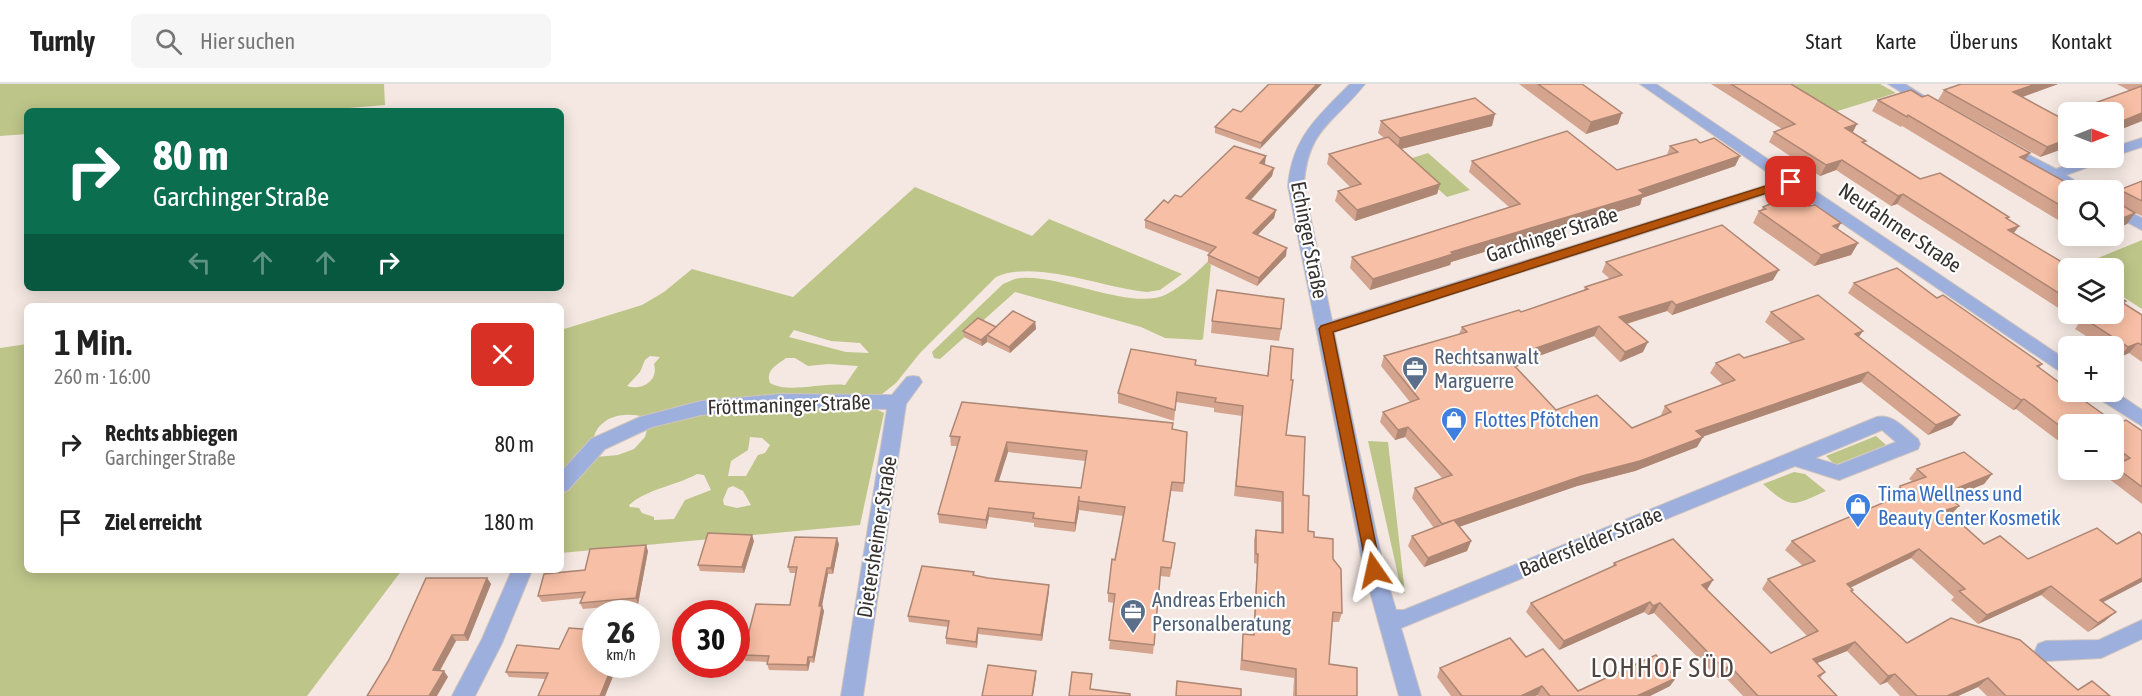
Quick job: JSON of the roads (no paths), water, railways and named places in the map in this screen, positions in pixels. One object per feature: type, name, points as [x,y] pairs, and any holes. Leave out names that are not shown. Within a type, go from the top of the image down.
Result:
[{"type":"street","name":"Echinger Straße","points":[[1358,84],[1311,132],[1300,150],[1296,169],[1296,186],[1374,570],[1410,696]]},
{"type":"street","name":"Neufahrner Straße","points":[[1647,84],[2058,362]]},
{"type":"street","points":[[1895,84],[1943,112]]},
{"type":"street","points":[[1993,140],[2063,180]]},
{"type":"street","points":[[2124,148],[2142,142]]},
{"type":"street","points":[[2054,175],[2073,168]]},
{"type":"street","name":"Garchinger Straße","points":[[1326,329],[1791,182]]},
{"type":"street","points":[[2124,215],[2142,225]]},
{"type":"street","name":"Dietersheimer Straße","points":[[852,696],[897,402],[913,382]]},
{"type":"street","name":"Fröttmaninger Straße","points":[[564,482],[598,444],[647,422],[701,408],[781,401],[897,402]]},
{"type":"street","points":[[2117,402],[2142,419]]},
{"type":"street","name":"Badersfelder Straße","points":[[1387,620],[1405,620],[1794,458],[1884,422],[1911,444],[1839,473],[1794,458]]},
{"type":"street","points":[[463,696],[491,643],[521,573]]},
{"type":"street","points":[[2046,651],[2101,649],[2142,628]]},
{"type":"place","name":"Rechtsanwalt Marguerre","points":[[1415,392]]},
{"type":"place","name":"Flottes Pfötchen","points":[[1454,443]]},
{"type":"place","name":"Tima Wellness und Beauty Center Kosmetik","points":[[1858,529]]},
{"type":"place","name":"Andreas Erbenich Personalberatung","points":[[1133,635]]},
{"type":"district","name":"LOHHOF SÜD","points":[[1663,668]]}]
